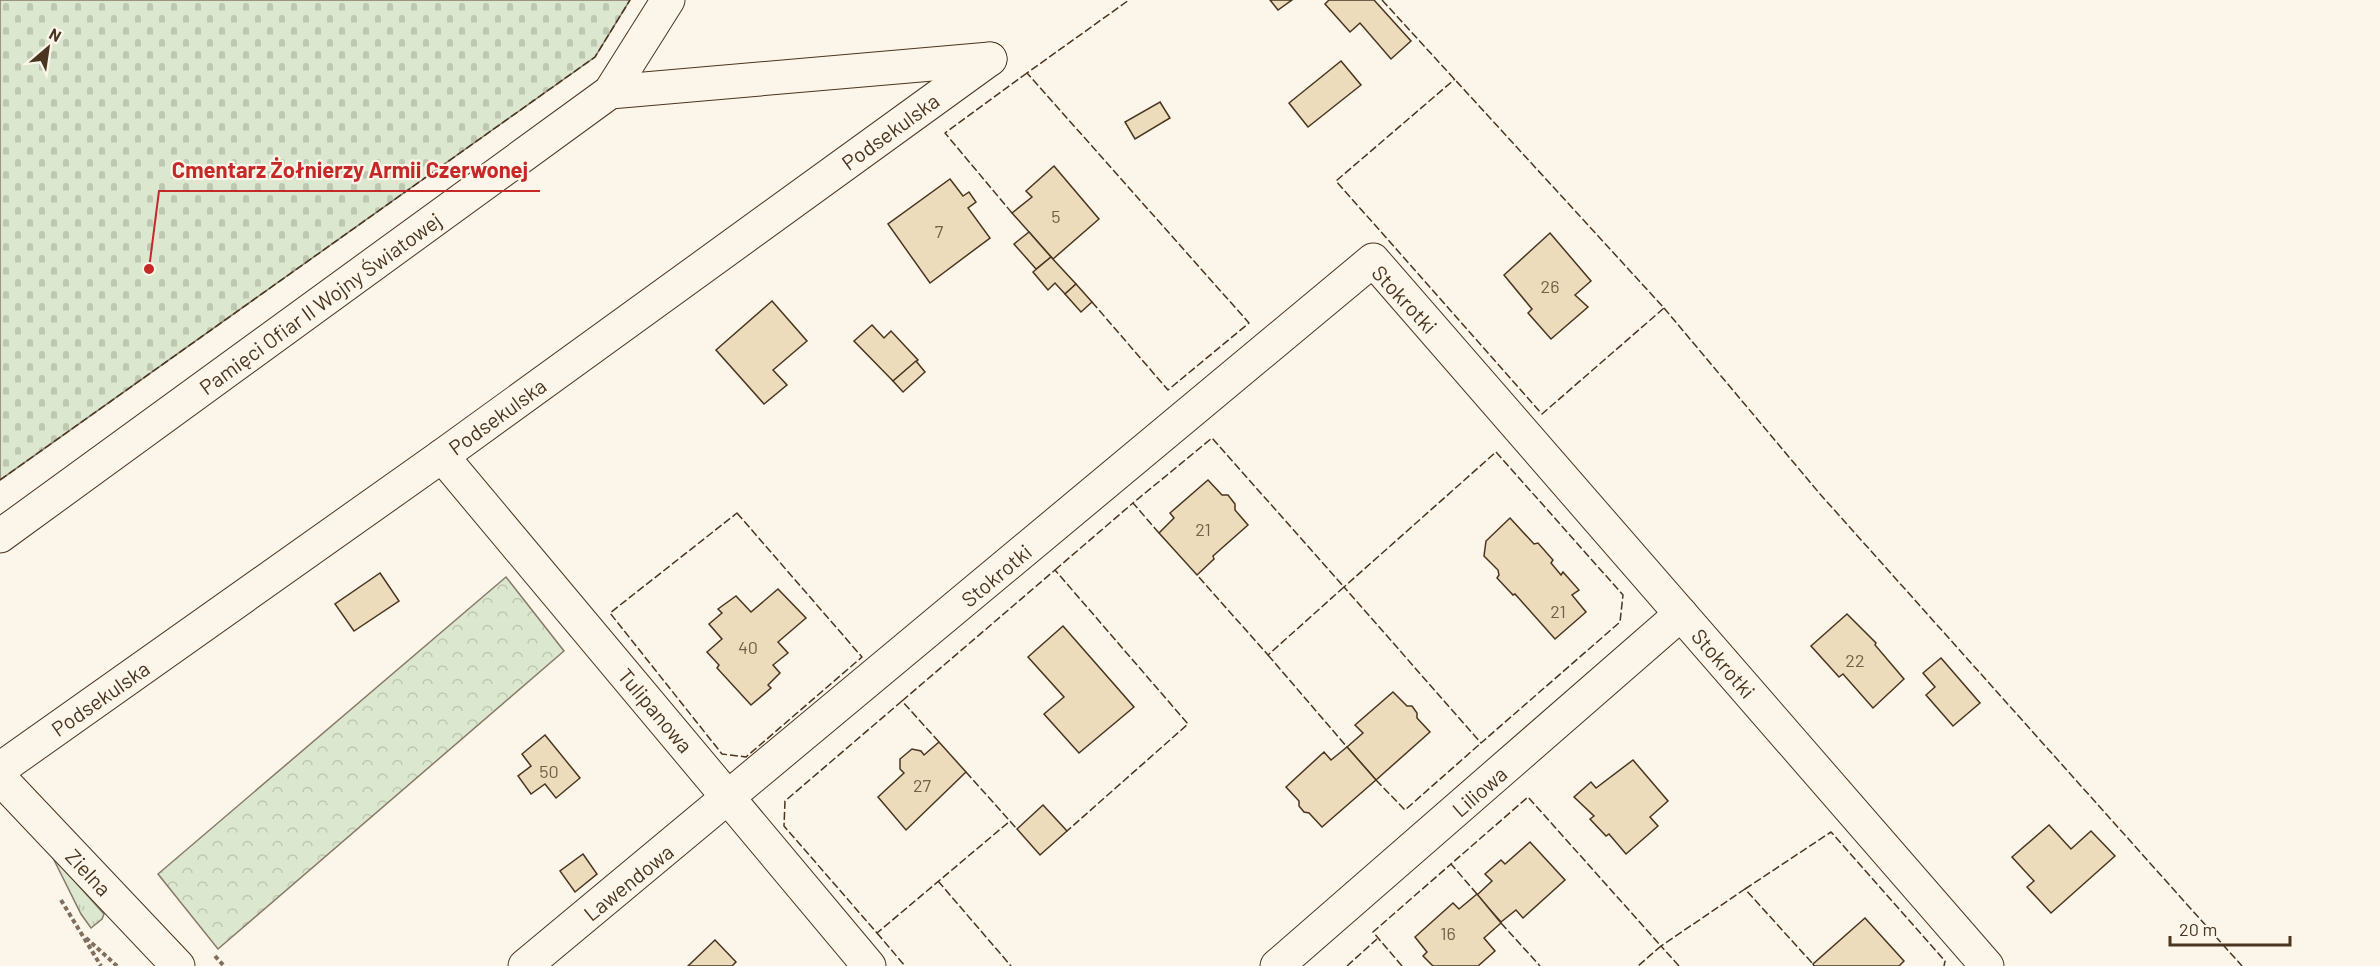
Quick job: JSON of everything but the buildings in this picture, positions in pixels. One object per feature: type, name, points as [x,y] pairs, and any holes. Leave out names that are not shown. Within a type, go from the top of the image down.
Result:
[{"type":"street","name":"Pamięci Ofiar II Wojny Światowej","points":[[0,536],[610,92],[668,0]]},
{"type":"street","name":"Podsekulska","points":[[0,769],[442,456],[990,59],[610,92]]},
{"type":"street","name":"Stokrotki","points":[[730,798],[1373,260],[1987,966]]},
{"type":"street","name":"Tulipanowa","points":[[442,456],[869,966]]},
{"type":"street","name":"Liliowa","points":[[1277,966],[1681,614]]},
{"type":"street","name":"Zielna","points":[[0,778],[178,966]]},
{"type":"street","name":"Lawendowa","points":[[525,966],[730,798]]},
{"type":"path","points":[[101,966],[83,936],[117,966]]},
{"type":"green space","points":[[0,0],[630,0],[595,57],[0,480]]},
{"type":"green space","points":[[506,577],[564,651],[218,949],[158,874]]},
{"type":"green space","points":[[52,856],[104,914],[102,919],[91,928],[81,914]]},
{"type":"fence","points":[[0,480],[595,57],[630,0]]},
{"type":"fence","points":[[1092,302],[1168,390],[1249,323],[1027,73],[1129,0]]},
{"type":"fence","points":[[1382,0],[1664,308],[1542,414],[1336,181],[1455,79]]},
{"type":"fence","points":[[1012,213],[945,133],[1027,73]]},
{"type":"fence","points":[[1664,308],[1820,494],[2242,966]]},
{"type":"fence","points":[[1159,533],[1133,503],[1212,438],[1344,587],[1268,655],[1197,575]]},
{"type":"fence","points":[[1496,452],[1623,595],[1620,622],[1481,743],[1344,587],[1496,452]]},
{"type":"fence","points":[[1055,570],[1133,503]]},
{"type":"fence","points":[[737,513],[862,657],[746,757],[722,754],[610,613],[737,513]]},
{"type":"fence","points":[[902,701],[1055,570],[1188,724],[1067,831]]},
{"type":"fence","points":[[1268,655],[1347,747]]},
{"type":"fence","points":[[939,742],[902,701],[785,801],[784,826],[877,933],[1010,821]]},
{"type":"fence","points":[[1376,780],[1405,810],[1481,743]]},
{"type":"fence","points":[[966,772],[1017,829]]},
{"type":"fence","points":[[1477,894],[1451,864],[1528,797],[1661,946],[1638,966]]},
{"type":"fence","points":[[1745,889],[1831,832],[1945,961],[1944,966]]},
{"type":"fence","points":[[1402,966],[1373,932],[1451,864]]},
{"type":"fence","points":[[938,881],[1011,966]]},
{"type":"fence","points":[[1679,966],[1661,946],[1745,889],[1813,964]]},
{"type":"fence","points":[[1501,923],[1540,966]]},
{"type":"fence","points":[[877,933],[905,966]]},
{"type":"fence","points":[[1347,966],[1377,939]]},
{"type":"place","name":"Cmentarz Żołnierzy Armii Czerwonej","points":[[149,269]]}]
